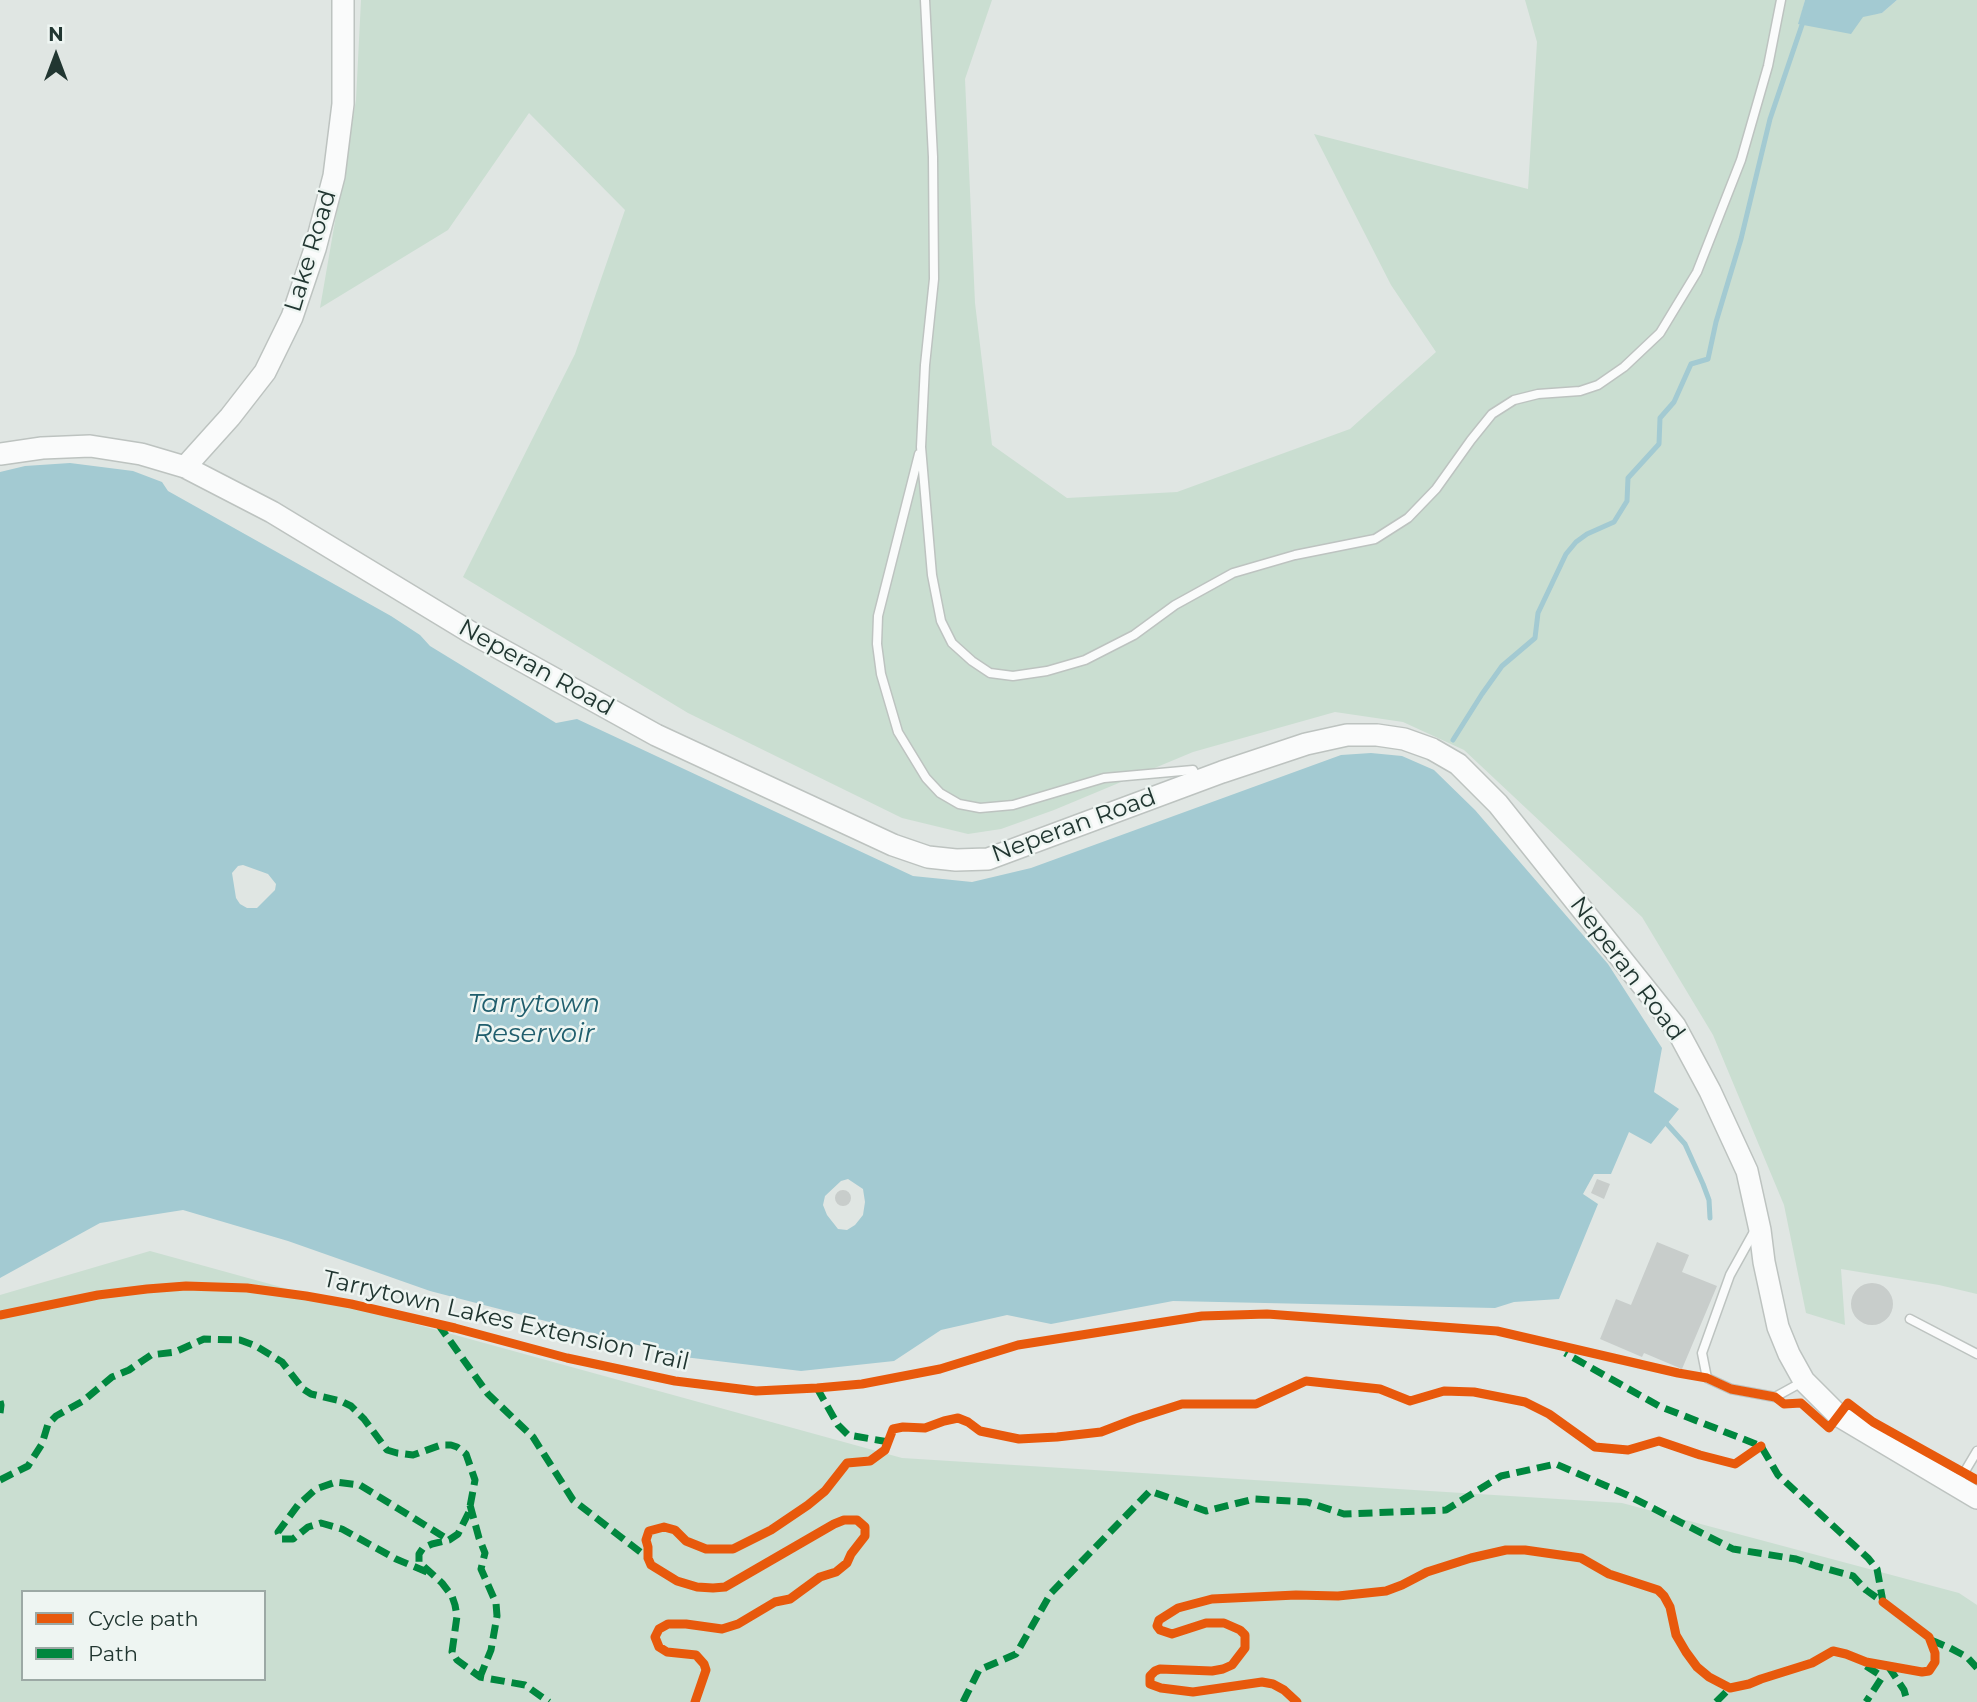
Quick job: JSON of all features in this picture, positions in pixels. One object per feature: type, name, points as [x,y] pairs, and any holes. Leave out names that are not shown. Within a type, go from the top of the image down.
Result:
[{"type":"street","name":"Lake Road","points":[[185,467],[230,417],[265,372],[292,317],[315,249],[334,177],[343,104],[343,0]]},
{"type":"street","name":"Neperan Road","points":[[0,454],[42,448],[90,446],[141,454],[185,467],[272,512],[470,632],[656,735],[894,845],[929,857],[988,859],[1198,781],[1306,744],[1346,735],[1377,735],[1404,739],[1432,748],[1458,764],[1498,804],[1675,1026],[1710,1091],[1747,1171],[1778,1328],[1804,1381],[1839,1416],[1977,1498]]},
{"type":"lane","points":[[925,0],[933,157],[934,279],[925,365],[921,447],[932,575],[941,621],[952,643],[990,673],[1013,676],[1046,671],[1085,660],[1134,635],[1175,606],[1233,573],[1295,555],[1375,539],[1408,518],[1436,489],[1492,414],[1514,400],[1538,394],[1580,391],[1598,384],[1624,367],[1660,332],[1697,272],[1741,160],[1768,66],[1781,0]]},
{"type":"lane","points":[[921,447],[878,616],[877,644],[881,674],[898,732],[926,778],[940,793],[959,804],[980,808],[1013,805],[1104,778],[1194,770],[1198,781]]},
{"type":"lane","points":[[1759,1224],[1730,1275],[1702,1353],[1707,1378],[1731,1389],[1775,1397],[1804,1381]]},
{"type":"lane","points":[[1910,1319],[1977,1354]]},
{"type":"lane","points":[[1956,1486],[1977,1451]]},
{"type":"green space","points":[[361,0],[992,0],[965,79],[975,303],[992,445],[1067,498],[1177,492],[1350,429],[1436,352],[1391,285],[1314,134],[1528,189],[1537,42],[1525,0],[1805,0],[1799,24],[1882,13],[1897,0],[1977,0],[1977,1294],[1841,1269],[1845,1325],[1806,1313],[1784,1205],[1713,1035],[1642,917],[1464,750],[1403,722],[1335,712],[1193,752],[1054,810],[1001,829],[968,834],[902,818],[688,713],[463,577],[575,354],[625,210],[529,113],[448,230],[320,308],[356,100]]},
{"type":"green space","points":[[150,1251],[902,1458],[1622,1503],[1959,1593],[1977,1605],[1977,1702],[0,1702],[0,1295]]},
{"type":"water","points":[[1805,0],[1897,0],[1882,13],[1863,17],[1851,34],[1798,24]]},
{"type":"water","name":"Tarrytown Reservoir","points":[[70,463],[133,471],[162,482],[168,491],[391,616],[420,635],[430,646],[556,723],[577,719],[913,876],[972,882],[1031,868],[1341,755],[1371,753],[1402,756],[1434,770],[1475,810],[1608,964],[1662,1048],[1654,1092],[1679,1109],[1651,1144],[1629,1132],[1611,1174],[1594,1174],[1583,1194],[1598,1204],[1559,1299],[1514,1302],[1495,1308],[1173,1301],[1051,1324],[1007,1315],[941,1330],[894,1361],[801,1371],[684,1357],[430,1291],[288,1241],[183,1210],[100,1223],[0,1278],[0,472],[25,466]],"holes":[[[243,865],[268,874],[276,884],[275,890],[257,908],[247,908],[236,898],[232,873],[238,866]],[[848,1179],[863,1189],[865,1202],[863,1215],[847,1230],[838,1229],[823,1205],[825,1196],[841,1181]]]},
{"type":"building","points":[[1597,1179],[1610,1184],[1604,1199],[1591,1193]]},
{"type":"building","points":[[843,1190],[849,1192],[849,1204],[843,1206],[837,1204],[835,1198],[837,1192]]},
{"type":"building","points":[[1657,1242],[1689,1255],[1682,1272],[1717,1286],[1682,1369],[1644,1353],[1642,1357],[1600,1339],[1616,1299],[1631,1305]]},
{"type":"building","points":[[1872,1283],[1887,1289],[1893,1304],[1887,1319],[1872,1325],[1857,1319],[1851,1304],[1857,1289]]},
{"type":"waterway","points":[[1453,740],[1502,666],[1535,638],[1538,613],[1566,554],[1587,534],[1614,522],[1627,501],[1628,478],[1659,444],[1660,418],[1674,402],[1691,364],[1708,359],[1770,119],[1804,19]]},
{"type":"waterway","points":[[1667,1124],[1685,1144],[1709,1200],[1710,1218]]},
{"type":"marked path","points":[[438,1324],[488,1394],[533,1437],[573,1500],[648,1558]]},
{"type":"marked path","points":[[0,1480],[28,1466],[42,1444],[48,1424],[56,1416],[83,1401],[112,1377],[129,1370],[151,1355],[175,1352],[204,1339],[240,1340],[256,1346],[282,1362],[303,1389],[351,1406],[387,1450],[413,1455],[441,1445],[451,1445],[466,1454],[475,1480],[469,1512],[458,1534],[449,1540],[423,1548],[419,1554],[419,1562],[452,1596],[457,1616],[452,1652],[457,1660],[480,1677],[525,1685],[549,1702]]},
{"type":"marked path","points":[[963,1702],[979,1670],[1016,1654],[1051,1593],[1150,1491],[1206,1511],[1254,1499],[1307,1502],[1344,1514],[1446,1510],[1501,1476],[1556,1464],[1627,1495],[1733,1549],[1796,1559],[1853,1576],[1883,1602],[1877,1569],[1778,1475],[1761,1446],[1659,1406],[1565,1353]]},
{"type":"marked path","points":[[817,1388],[838,1425],[848,1435],[889,1442]]},
{"type":"marked path","points":[[0,1401],[0,1413]]},
{"type":"marked path","points":[[427,1572],[396,1559],[342,1529],[321,1523],[308,1527],[293,1539],[281,1539],[278,1532],[298,1505],[316,1489],[336,1482],[360,1485],[449,1540]]},
{"type":"marked path","points":[[470,1505],[485,1553],[481,1569],[496,1603],[497,1616],[491,1650],[480,1677]]},
{"type":"marked path","points":[[1931,1640],[1967,1657],[1977,1668]]},
{"type":"marked path","points":[[1866,1666],[1880,1675],[1881,1679],[1866,1702]]},
{"type":"marked path","points":[[1888,1666],[1904,1690],[1906,1697],[1903,1702]]},
{"type":"marked path","points":[[1716,1702],[1730,1688]]},
{"type":"cycle path","name":"Tarrytown Lakes Extension Trail","points":[[0,1315],[98,1295],[147,1289],[186,1286],[247,1288],[351,1304],[567,1358],[675,1381],[756,1391],[862,1384],[940,1369],[1018,1345],[1202,1316],[1267,1314],[1497,1331],[1707,1378],[1731,1389],[1775,1397],[1784,1404],[1801,1403],[1829,1428],[1848,1403],[1873,1422],[1977,1480]]},
{"type":"cycle path","points":[[695,1702],[706,1670],[704,1664],[696,1655],[667,1652],[659,1647],[655,1637],[659,1629],[668,1624],[722,1629],[738,1624],[775,1602],[790,1599],[820,1577],[836,1572],[847,1563],[865,1536],[865,1527],[857,1520],[844,1520],[834,1524],[725,1587],[713,1588],[677,1581],[651,1565],[646,1540],[649,1531],[664,1527],[675,1530],[686,1541],[706,1549],[733,1549],[771,1530],[808,1505],[825,1491],[847,1463],[870,1461],[885,1450],[893,1429],[925,1428],[958,1418],[980,1431],[1019,1439],[1101,1432],[1182,1404],[1256,1404],[1306,1381],[1380,1389],[1410,1401],[1444,1391],[1474,1392],[1525,1402],[1549,1414],[1595,1447],[1628,1450],[1659,1441],[1735,1464],[1761,1446]]},
{"type":"cycle path","points":[[1297,1702],[1284,1690],[1262,1682],[1193,1692],[1150,1684],[1150,1676],[1160,1669],[1223,1669],[1232,1665],[1245,1648],[1245,1635],[1224,1623],[1206,1623],[1172,1634],[1160,1630],[1157,1626],[1159,1620],[1178,1608],[1212,1599],[1338,1596],[1386,1591],[1427,1572],[1471,1558],[1506,1550],[1525,1550],[1581,1558],[1609,1574],[1658,1590],[1670,1607],[1676,1635],[1697,1667],[1730,1688],[1812,1663],[1833,1651],[1866,1662],[1929,1671],[1935,1662],[1935,1653],[1929,1637],[1883,1602]]}]
